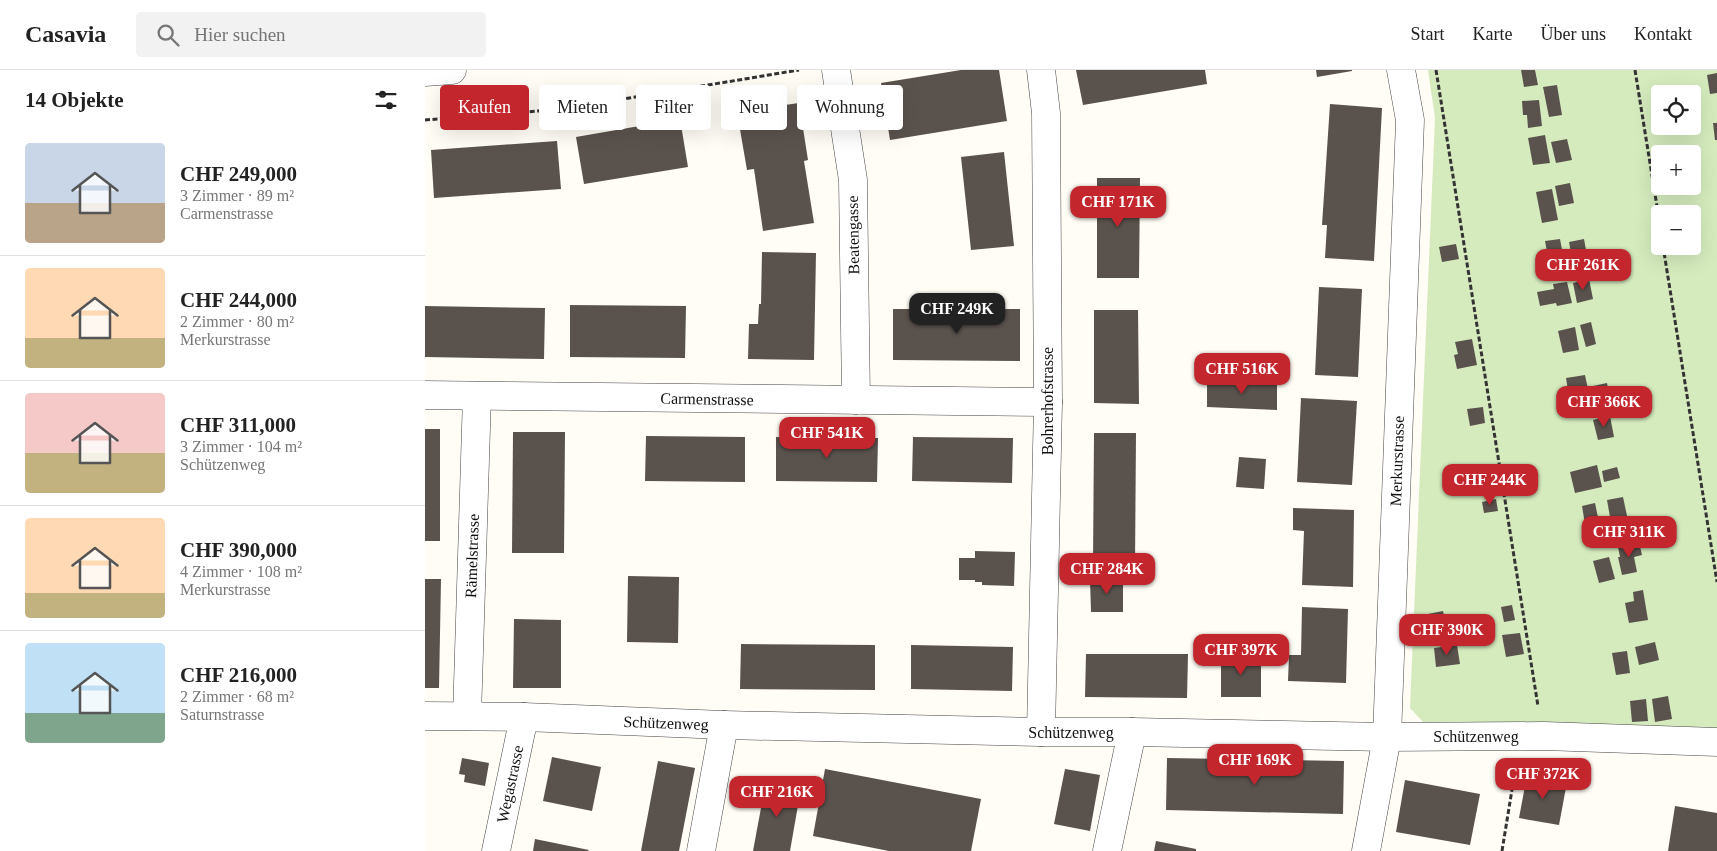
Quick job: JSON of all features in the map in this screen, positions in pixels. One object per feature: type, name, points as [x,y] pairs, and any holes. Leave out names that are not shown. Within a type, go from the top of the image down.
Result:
[{"type":"street","points":[[425,72],[452,70]]},
{"type":"street","name":"Beatengasse","points":[[836,70],[853,180],[856,400]]},
{"type":"street","name":"Bohrerhofstrasse","points":[[1041,70],[1046,113],[1048,402],[1041,732]]},
{"type":"street","name":"Merkurstrasse","points":[[1366,851],[1387,737],[1410,120],[1401,70]]},
{"type":"street","name":"Carmenstrasse","points":[[425,395],[1048,402]]},
{"type":"street","name":"Rämelstrasse","points":[[467,716],[477,396]]},
{"type":"street","name":"Schützenweg","points":[[425,716],[524,717],[723,725],[1041,732],[1387,737],[1532,736],[1717,742]]},
{"type":"street","name":"Wegastrasse","points":[[496,851],[524,717]]},
{"type":"street","points":[[701,851],[723,725]]},
{"type":"street","points":[[1107,851],[1132,732]]},
{"type":"path","points":[[425,120],[563,109],[799,70]]},
{"type":"path","points":[[1436,70],[1532,736],[1502,851]]},
{"type":"path","points":[[1635,70],[1657,205]]},
{"type":"path","points":[[1664,255],[1717,582]]},
{"type":"green space","points":[[1428,70],[1717,70],[1717,728],[1425,724],[1410,708],[1435,118]]},
{"type":"building","points":[[961,70],[999,70],[1007,121],[890,140],[888,130],[903,130],[903,85],[881,85],[881,83]]},
{"type":"building","points":[[1076,70],[1205,70],[1207,84],[1083,105]]},
{"type":"building","points":[[1316,70],[1352,70],[1352,71],[1317,77]]},
{"type":"building","points":[[1521,70],[1535,70],[1538,85],[1524,87]]},
{"type":"building","points":[[1717,73],[1717,93],[1710,94],[1707,75]]},
{"type":"building","points":[[1557,85],[1562,115],[1549,117],[1543,87]]},
{"type":"building","points":[[1539,100],[1542,126],[1528,128],[1527,115],[1523,115],[1522,101]]},
{"type":"building","points":[[797,103],[797,130],[803,130],[808,160],[804,161],[814,223],[763,231],[754,169],[747,170],[740,130],[787,130],[787,105]]},
{"type":"building","points":[[1330,104],[1382,108],[1374,261],[1325,258],[1327,225],[1322,225]]},
{"type":"building","points":[[1713,123],[1717,123],[1717,140],[1715,140]]},
{"type":"building","points":[[636,127],[636,130],[682,130],[688,167],[584,184],[576,137],[626,130],[626,128]]},
{"type":"building","points":[[1545,135],[1550,163],[1533,165],[1528,138]]},
{"type":"building","points":[[1567,139],[1572,160],[1556,163],[1551,142]]},
{"type":"building","points":[[557,141],[561,189],[434,198],[431,150]]},
{"type":"building","points":[[1004,152],[1014,246],[971,250],[961,157]]},
{"type":"building","points":[[1097,178],[1140,178],[1139,278],[1097,278]]},
{"type":"building","points":[[1570,183],[1574,203],[1559,206],[1555,186]]},
{"type":"building","points":[[1552,189],[1558,220],[1542,223],[1536,192]]},
{"type":"building","points":[[1560,239],[1565,266],[1550,268],[1545,241]]},
{"type":"building","points":[[1584,239],[1586,250],[1571,253],[1569,242]]},
{"type":"building","points":[[1456,244],[1459,259],[1442,262],[1439,247]]},
{"type":"building","points":[[762,252],[816,253],[814,360],[748,359],[749,324],[758,324],[759,304],[761,304]]},
{"type":"building","points":[[1589,279],[1593,299],[1577,303],[1573,283]]},
{"type":"building","points":[[1567,282],[1572,303],[1557,306],[1556,303],[1540,306],[1537,292],[1554,289],[1553,284]]},
{"type":"building","points":[[1319,287],[1362,289],[1358,377],[1315,375]]},
{"type":"building","points":[[570,305],[686,306],[685,358],[570,357]]},
{"type":"building","points":[[425,306],[545,308],[544,359],[425,357]]},
{"type":"building","points":[[893,309],[1020,309],[1020,361],[893,360]]},
{"type":"building","points":[[1094,310],[1138,310],[1139,404],[1094,403]]},
{"type":"building","points":[[1591,322],[1596,344],[1586,347],[1580,325]]},
{"type":"building","points":[[1575,327],[1579,350],[1563,353],[1558,331]]},
{"type":"building","points":[[1472,339],[1477,365],[1457,369],[1454,355],[1458,354],[1455,342]]},
{"type":"building","points":[[1585,375],[1589,394],[1569,397],[1566,378]]},
{"type":"building","points":[[1207,380],[1277,382],[1277,410],[1207,407]]},
{"type":"building","points":[[1607,383],[1610,400],[1596,402],[1593,386]]},
{"type":"building","points":[[1301,398],[1357,401],[1352,485],[1297,482]]},
{"type":"building","points":[[1483,407],[1485,423],[1470,426],[1467,409]]},
{"type":"building","points":[[1610,416],[1614,437],[1598,440],[1593,420]]},
{"type":"building","points":[[425,429],[440,429],[440,541],[425,541]]},
{"type":"building","points":[[812,430],[828,430],[828,438],[878,438],[877,482],[776,481],[776,437],[812,438]]},
{"type":"building","points":[[513,432],[565,432],[564,553],[512,553]]},
{"type":"building","points":[[1094,433],[1136,433],[1135,566],[1093,565]]},
{"type":"building","points":[[646,436],[745,437],[745,482],[645,481]]},
{"type":"building","points":[[913,437],[1013,438],[1012,483],[912,481]]},
{"type":"building","points":[[1239,457],[1266,459],[1264,489],[1236,487]]},
{"type":"building","points":[[1597,465],[1602,487],[1575,493],[1570,472]]},
{"type":"building","points":[[1617,467],[1620,478],[1604,482],[1602,471]]},
{"type":"building","points":[[1623,497],[1630,530],[1613,534],[1607,500]]},
{"type":"building","points":[[1496,499],[1498,511],[1484,513],[1482,502]]},
{"type":"building","points":[[1595,503],[1600,527],[1586,530],[1582,506]]},
{"type":"building","points":[[1293,508],[1354,510],[1353,587],[1302,585],[1304,531],[1293,530]]},
{"type":"building","points":[[1639,542],[1642,555],[1634,557],[1637,572],[1622,575],[1618,547]]},
{"type":"building","points":[[975,551],[1015,552],[1014,586],[982,585],[982,582],[975,582],[975,580],[959,580],[959,558],[975,558]]},
{"type":"building","points":[[1609,557],[1615,579],[1599,583],[1593,561]]},
{"type":"building","points":[[628,576],[679,577],[678,643],[627,642]]},
{"type":"building","points":[[1123,578],[1123,612],[1091,612],[1090,579]]},
{"type":"building","points":[[425,579],[441,579],[439,688],[425,688]]},
{"type":"building","points":[[1643,590],[1648,620],[1629,623],[1625,603],[1634,601],[1633,592]]},
{"type":"building","points":[[1512,605],[1515,620],[1504,622],[1501,607]]},
{"type":"building","points":[[1302,607],[1348,609],[1346,683],[1288,681],[1289,655],[1301,655]]},
{"type":"building","points":[[1443,611],[1448,632],[1433,636],[1428,614]]},
{"type":"building","points":[[514,619],[561,620],[561,688],[513,688]]},
{"type":"building","points":[[1520,633],[1524,654],[1506,657],[1502,635]]},
{"type":"building","points":[[1655,642],[1659,660],[1639,665],[1635,647]]},
{"type":"building","points":[[741,644],[875,645],[875,690],[740,689]]},
{"type":"building","points":[[911,645],[1013,647],[1012,691],[911,689]]},
{"type":"building","points":[[1457,645],[1460,664],[1436,667],[1434,648]]},
{"type":"building","points":[[1627,651],[1630,673],[1616,675],[1612,653]]},
{"type":"building","points":[[1086,654],[1188,654],[1187,698],[1085,697]]},
{"type":"building","points":[[1221,655],[1261,655],[1261,697],[1221,697]]},
{"type":"building","points":[[1668,696],[1672,719],[1655,722],[1652,699]]},
{"type":"building","points":[[1646,699],[1648,721],[1632,722],[1630,701]]},
{"type":"building","points":[[552,757],[601,767],[592,811],[543,801]]},
{"type":"building","points":[[462,758],[489,763],[485,786],[464,782],[465,775],[459,774]]},
{"type":"building","points":[[1167,758],[1344,761],[1343,814],[1166,810]]},
{"type":"building","points":[[658,761],[695,768],[679,851],[641,851]]},
{"type":"building","points":[[825,769],[981,799],[971,851],[889,851],[813,836]]},
{"type":"building","points":[[1065,769],[1100,775],[1090,831],[1054,824]]},
{"type":"building","points":[[1527,775],[1567,782],[1559,825],[1519,818]]},
{"type":"building","points":[[1405,780],[1480,794],[1470,845],[1396,832]]},
{"type":"building","points":[[766,781],[801,788],[790,851],[753,851]]},
{"type":"building","points":[[1675,806],[1717,813],[1717,851],[1668,851]]},
{"type":"building","points":[[535,839],[589,850],[533,851]]},
{"type":"building","points":[[1156,841],[1196,849],[1196,851],[1154,851]]}]
